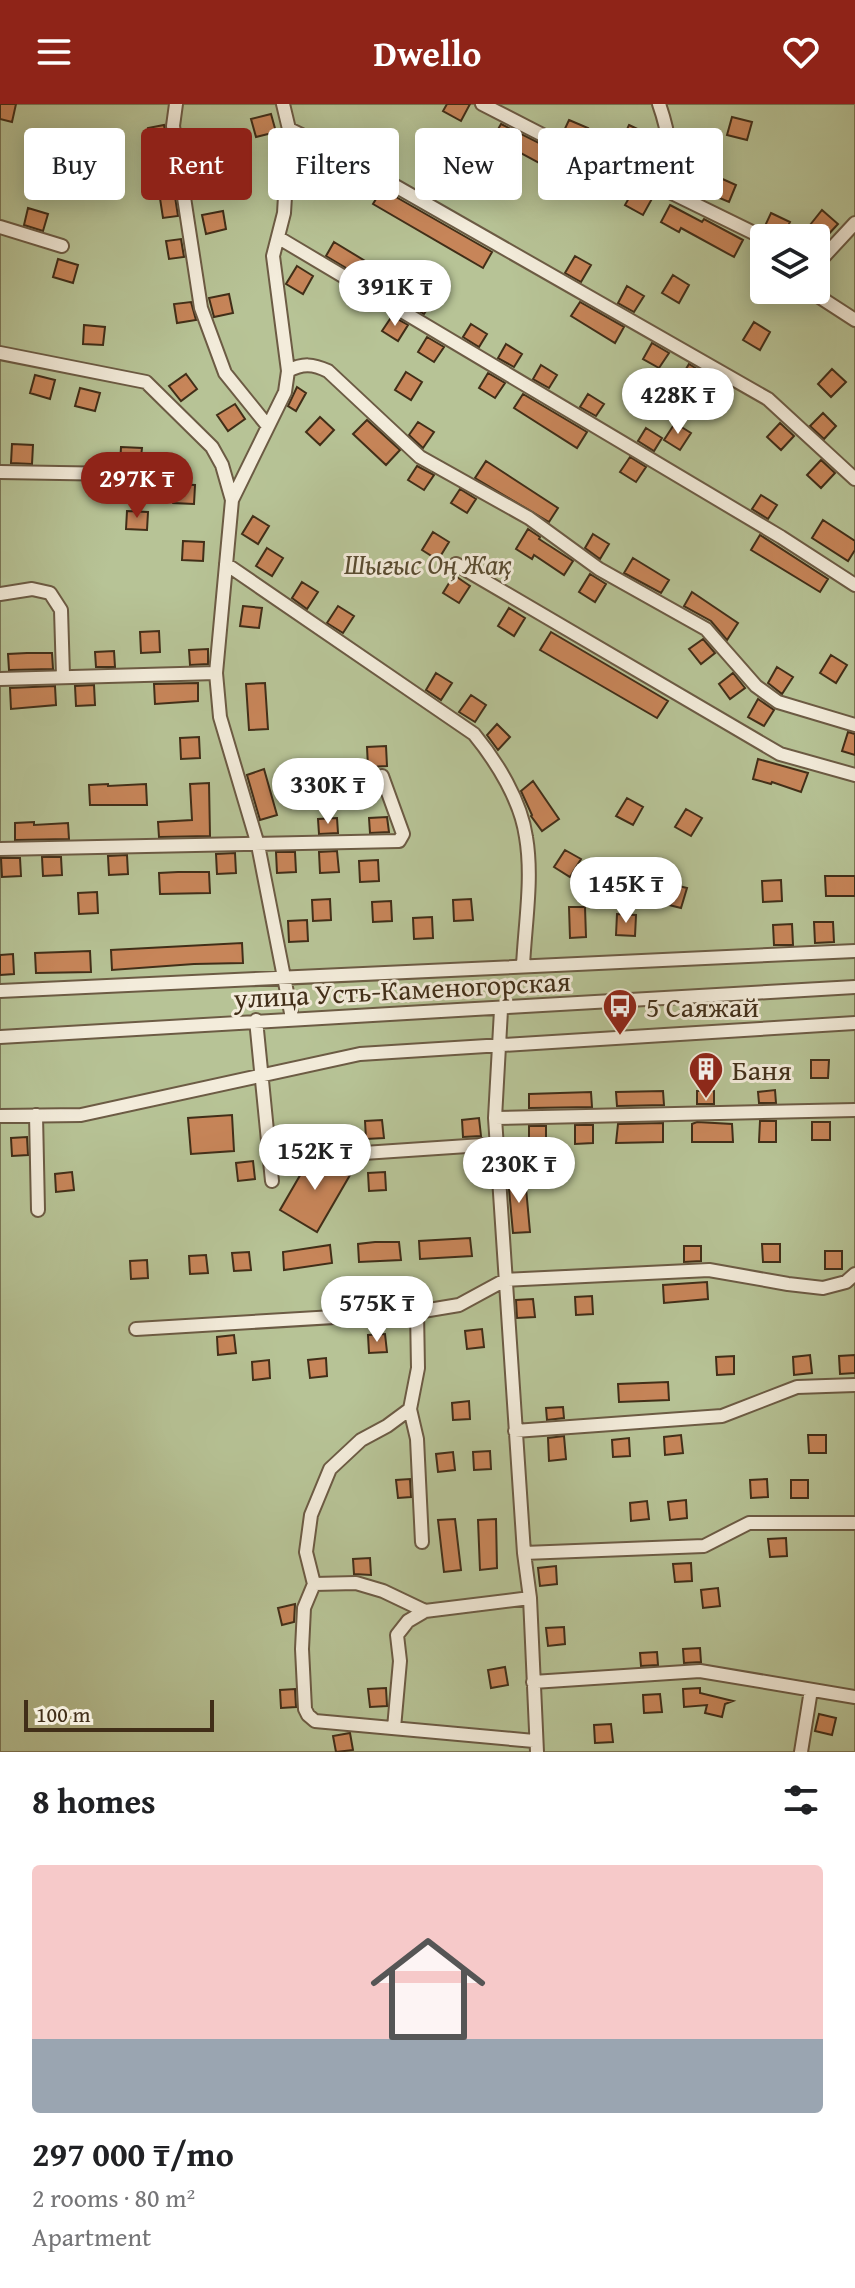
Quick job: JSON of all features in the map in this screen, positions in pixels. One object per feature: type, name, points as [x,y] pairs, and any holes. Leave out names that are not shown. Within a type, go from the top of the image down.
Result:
[{"type":"street","points":[[176,104],[173,126],[201,308],[225,373],[267,425]]},
{"type":"street","points":[[283,104],[289,128]]},
{"type":"street","points":[[482,104],[538,133]]},
{"type":"street","points":[[659,104],[667,128]]},
{"type":"street","points":[[399,188],[768,399],[855,479]]},
{"type":"street","points":[[285,200],[273,256],[288,371],[285,392],[232,500],[216,673],[220,717],[258,845],[292,1018]]},
{"type":"street","points":[[686,200],[750,231]]},
{"type":"street","points":[[830,250],[855,223]]},
{"type":"street","points":[[0,227],[62,246]]},
{"type":"street","points":[[279,238],[781,537],[855,585]]},
{"type":"street","points":[[830,304],[855,320]]},
{"type":"street","points":[[0,353],[146,382],[212,447],[222,465],[232,500]]},
{"type":"street","points":[[288,371],[299,365],[314,365],[328,371],[420,457],[529,518],[599,569],[706,629],[756,686],[778,702],[855,725]]},
{"type":"street","points":[[0,472],[179,475]]},
{"type":"street","points":[[226,564],[474,734],[492,756],[522,816],[527,838],[523,966]]},
{"type":"street","points":[[456,564],[780,754],[855,775]]},
{"type":"street","points":[[0,594],[32,589],[50,593],[61,610],[63,676]]},
{"type":"street","points":[[0,679],[216,673]]},
{"type":"street","points":[[0,849],[399,841],[403,834],[382,776]]},
{"type":"street","points":[[0,991],[855,951]]},
{"type":"street","name":"улица Усть-Каменогорская","points":[[0,1037],[855,987]]},
{"type":"street","points":[[410,1409],[361,1440],[330,1469],[311,1515],[306,1552],[314,1584],[304,1608],[302,1649],[308,1715],[315,1721],[536,1746],[530,1598],[515,1431],[495,1118],[501,1010]]},
{"type":"street","points":[[256,1020],[272,1181]]},
{"type":"street","points":[[0,1116],[81,1115],[360,1054],[855,1023]]},
{"type":"street","points":[[495,1118],[855,1110]]},
{"type":"street","points":[[36,1115],[38,1210]]},
{"type":"street","points":[[334,1155],[497,1144]]},
{"type":"street","points":[[136,1329],[417,1312],[459,1305],[505,1280],[709,1270],[823,1288],[846,1282],[855,1274]]},
{"type":"street","points":[[417,1312],[418,1368],[410,1409],[417,1439],[422,1542]]},
{"type":"street","points":[[515,1431],[722,1416],[797,1387],[855,1385]]},
{"type":"street","points":[[524,1553],[704,1546],[749,1523],[855,1523]]},
{"type":"street","points":[[314,1584],[356,1583],[383,1591],[425,1611]]},
{"type":"street","points":[[394,1728],[400,1661],[397,1635],[408,1621],[425,1611],[530,1598]]},
{"type":"street","points":[[533,1682],[700,1671],[855,1697]]},
{"type":"street","points":[[801,1752],[811,1690]]},
{"type":"green space","name":"Шығыс Оң Жақ","points":[[0,104],[855,104],[855,1752],[0,1752]]},
{"type":"building","points":[[0,104],[16,104],[12,122],[0,119]]},
{"type":"building","points":[[447,104],[470,104],[461,121],[443,111]]},
{"type":"building","points":[[271,114],[275,128],[268,128],[268,134],[256,137],[251,119]]},
{"type":"building","points":[[732,117],[752,122],[747,140],[727,135]]},
{"type":"building","points":[[569,120],[588,128],[565,128]]},
{"type":"building","points":[[522,134],[538,142],[538,162],[522,154]]},
{"type":"building","points":[[723,179],[736,185],[729,202],[723,199]]},
{"type":"building","points":[[399,199],[492,252],[483,268],[373,204],[375,200]]},
{"type":"building","points":[[160,200],[176,200],[178,216],[163,218]]},
{"type":"building","points":[[628,200],[651,200],[643,215],[625,205]]},
{"type":"building","points":[[670,205],[743,240],[734,257],[681,228],[679,232],[661,222]]},
{"type":"building","points":[[28,208],[48,214],[43,231],[24,225]]},
{"type":"building","points":[[822,210],[838,224],[830,233],[830,224],[811,224]]},
{"type":"building","points":[[223,211],[226,229],[206,234],[202,215]]},
{"type":"building","points":[[771,213],[790,222],[789,224],[766,224]]},
{"type":"building","points":[[181,239],[184,257],[169,259],[166,241]]},
{"type":"building","points":[[334,242],[398,281],[390,294],[326,256]]},
{"type":"building","points":[[575,256],[591,265],[581,282],[565,273]]},
{"type":"building","points":[[58,259],[78,265],[73,283],[53,277]]},
{"type":"building","points":[[297,266],[313,276],[303,294],[286,284]]},
{"type":"building","points":[[673,275],[689,285],[679,303],[662,293]]},
{"type":"building","points":[[627,286],[644,296],[634,312],[618,303]]},
{"type":"building","points":[[417,291],[433,301],[424,314],[408,304]]},
{"type":"building","points":[[229,294],[233,313],[214,317],[209,298]]},
{"type":"building","points":[[191,302],[196,320],[177,323],[174,304]]},
{"type":"building","points":[[580,302],[624,327],[615,343],[571,316]]},
{"type":"building","points":[[392,316],[408,325],[398,341],[382,331]]},
{"type":"building","points":[[754,322],[770,332],[760,350],[743,340]]},
{"type":"building","points":[[471,324],[487,334],[479,347],[463,337]]},
{"type":"building","points":[[84,325],[105,327],[103,345],[83,344]]},
{"type":"building","points":[[427,337],[444,347],[434,362],[418,352]]},
{"type":"building","points":[[652,343],[669,353],[659,368],[643,359]]},
{"type":"building","points":[[506,344],[522,354],[514,367],[498,358]]},
{"type":"building","points":[[689,364],[705,374],[696,389],[680,379]]},
{"type":"building","points":[[541,365],[557,375],[549,388],[533,379]]},
{"type":"building","points":[[832,369],[846,382],[831,397],[818,384]]},
{"type":"building","points":[[406,372],[422,382],[411,400],[395,390]]},
{"type":"building","points":[[488,373],[505,383],[495,398],[479,388]]},
{"type":"building","points":[[186,374],[197,389],[181,401],[169,386]]},
{"type":"building","points":[[35,375],[55,380],[50,399],[30,393]]},
{"type":"building","points":[[297,387],[306,393],[296,411],[288,406]]},
{"type":"building","points":[[80,388],[100,393],[95,411],[75,406]]},
{"type":"building","points":[[523,394],[587,432],[577,448],[514,408]]},
{"type":"building","points":[[588,394],[604,404],[596,416],[580,407]]},
{"type":"building","points":[[235,404],[245,419],[228,431],[217,415]]},
{"type":"building","points":[[823,413],[836,426],[824,439],[810,426]]},
{"type":"building","points":[[320,417],[334,430],[320,445],[306,432]]},
{"type":"building","points":[[367,420],[400,450],[386,465],[353,434]]},
{"type":"building","points":[[418,422],[434,432],[423,448],[409,435]]},
{"type":"building","points":[[675,423],[691,433],[680,450],[664,440]]},
{"type":"building","points":[[780,423],[794,436],[781,450],[767,437]]},
{"type":"building","points":[[646,428],[662,438],[654,451],[638,441]]},
{"type":"building","points":[[12,444],[33,445],[32,464],[11,463]]},
{"type":"building","points":[[121,447],[142,448],[140,465],[120,465]]},
{"type":"building","points":[[630,457],[646,467],[636,482],[620,472]]},
{"type":"building","points":[[821,460],[835,473],[821,488],[807,475]]},
{"type":"building","points":[[486,461],[558,508],[549,522],[475,478]]},
{"type":"building","points":[[417,466],[434,475],[424,490],[408,480]]},
{"type":"building","points":[[174,484],[195,485],[194,504],[173,503]]},
{"type":"building","points":[[460,489],[476,499],[467,513],[451,503]]},
{"type":"building","points":[[761,495],[777,505],[768,519],[752,509]]},
{"type":"building","points":[[127,511],[148,512],[147,530],[126,529]]},
{"type":"building","points":[[253,516],[269,526],[258,544],[242,534]]},
{"type":"building","points":[[823,520],[855,541],[855,550],[848,561],[812,538]]},
{"type":"building","points":[[528,529],[573,561],[564,575],[534,555],[532,559],[516,549]]},
{"type":"building","points":[[433,532],[449,542],[438,560],[422,550]]},
{"type":"building","points":[[593,534],[609,544],[600,559],[585,548]]},
{"type":"building","points":[[760,535],[828,579],[820,592],[751,550]]},
{"type":"building","points":[[183,541],[204,542],[203,561],[182,560]]},
{"type":"building","points":[[267,548],[283,558],[272,576],[256,566]]},
{"type":"building","points":[[633,558],[669,580],[661,593],[624,573]]},
{"type":"building","points":[[590,574],[606,584],[595,602],[579,592]]},
{"type":"building","points":[[454,575],[470,586],[459,603],[443,593]]},
{"type":"building","points":[[302,582],[318,592],[307,609],[292,598]]},
{"type":"building","points":[[692,592],[738,623],[727,640],[711,621],[684,606]]},
{"type":"building","points":[[243,606],[262,608],[259,628],[240,626]]},
{"type":"building","points":[[338,606],[354,616],[343,633],[327,623]]},
{"type":"building","points":[[509,608],[525,618],[514,636],[498,626]]},
{"type":"building","points":[[159,631],[160,652],[141,653],[140,632]]},
{"type":"building","points":[[551,632],[668,701],[657,718],[540,650]]},
{"type":"building","points":[[703,639],[715,653],[701,664],[689,649]]},
{"type":"building","points":[[208,649],[208,664],[190,665],[189,650]]},
{"type":"building","points":[[114,651],[115,667],[96,667],[95,652]]},
{"type":"building","points":[[52,653],[53,669],[9,670],[8,654]]},
{"type":"building","points":[[831,655],[847,665],[836,683],[820,673]]},
{"type":"building","points":[[777,667],[793,677],[782,694],[768,683]]},
{"type":"building","points":[[436,673],[452,683],[441,700],[426,690]]},
{"type":"building","points":[[733,673],[745,688],[730,699],[719,684]]},
{"type":"building","points":[[198,683],[198,701],[155,704],[154,684]]},
{"type":"building","points":[[265,683],[268,729],[249,730],[246,684]]},
{"type":"building","points":[[94,685],[95,705],[76,706],[75,686]]},
{"type":"building","points":[[55,686],[56,705],[11,709],[10,688]]},
{"type":"building","points":[[471,695],[486,705],[475,722],[459,712]]},
{"type":"building","points":[[758,699],[774,710],[764,726],[748,717]]},
{"type":"building","points":[[497,724],[510,737],[498,750],[487,735]]},
{"type":"building","points":[[848,732],[855,734],[855,755],[842,751]]},
{"type":"building","points":[[199,737],[200,758],[181,759],[180,738]]},
{"type":"building","points":[[386,746],[387,766],[368,767],[367,747]]},
{"type":"building","points":[[758,759],[808,773],[801,792],[753,779]]},
{"type":"building","points":[[264,769],[277,815],[260,820],[247,775]]},
{"type":"building","points":[[533,781],[559,819],[542,831],[531,816],[521,791]]},
{"type":"building","points":[[209,783],[210,836],[159,837],[158,822],[192,820],[190,784]]},
{"type":"building","points":[[146,784],[147,805],[90,805],[89,785]]},
{"type":"building","points":[[627,798],[643,807],[633,825],[616,816]]},
{"type":"building","points":[[686,809],[702,818],[691,836],[675,827]]},
{"type":"building","points":[[387,817],[389,832],[370,833],[369,818]]},
{"type":"building","points":[[337,818],[338,833],[319,834],[318,819]]},
{"type":"building","points":[[34,822],[34,825],[68,823],[69,839],[15,840],[15,823]]},
{"type":"building","points":[[565,850],[581,859],[570,877],[554,867]]},
{"type":"building","points":[[337,851],[339,872],[320,873],[319,852]]},
{"type":"building","points":[[276,852],[295,852],[296,872],[277,873]]},
{"type":"building","points":[[235,853],[236,873],[217,874],[216,854]]},
{"type":"building","points":[[127,855],[128,874],[109,875],[108,856]]},
{"type":"building","points":[[42,857],[61,857],[62,875],[43,876]]},
{"type":"building","points":[[1,858],[20,858],[21,876],[2,877]]},
{"type":"building","points":[[378,860],[379,881],[360,882],[359,861]]},
{"type":"building","points":[[209,872],[210,893],[160,894],[159,873]]},
{"type":"building","points":[[634,875],[687,888],[681,908],[629,895]]},
{"type":"building","points":[[825,876],[855,876],[855,896],[826,896]]},
{"type":"building","points":[[781,880],[782,901],[763,902],[762,881]]},
{"type":"building","points":[[97,892],[98,913],[79,914],[78,893]]},
{"type":"building","points":[[330,899],[331,920],[313,921],[312,900]]},
{"type":"building","points":[[471,899],[473,920],[454,921],[453,900]]},
{"type":"building","points":[[391,901],[392,921],[373,922],[372,902]]},
{"type":"building","points":[[569,907],[585,907],[586,937],[570,938]]},
{"type":"building","points":[[617,914],[636,915],[635,936],[616,935]]},
{"type":"building","points":[[432,917],[433,938],[414,939],[413,918]]},
{"type":"building","points":[[307,920],[308,941],[289,942],[288,921]]},
{"type":"building","points":[[814,922],[833,922],[834,942],[815,943]]},
{"type":"building","points":[[792,924],[793,945],[774,945],[773,925]]},
{"type":"building","points":[[242,943],[243,963],[112,970],[111,950]]},
{"type":"building","points":[[90,951],[91,972],[36,973],[35,953]]},
{"type":"building","points":[[13,954],[14,974],[0,975],[0,955]]},
{"type":"building","points":[[811,1060],[829,1060],[828,1078],[811,1078]]},
{"type":"building","points":[[775,1090],[776,1103],[759,1103],[758,1092]]},
{"type":"building","points":[[663,1091],[664,1105],[617,1106],[616,1092]]},
{"type":"building","name":"Баня","points":[[697,1091],[714,1091],[714,1104],[697,1104]]},
{"type":"building","points":[[591,1092],[592,1107],[529,1108],[529,1094]]},
{"type":"building","points":[[232,1115],[234,1151],[191,1154],[188,1118]]},
{"type":"building","points":[[479,1118],[481,1136],[463,1137],[462,1120]]},
{"type":"building","points":[[382,1120],[384,1138],[366,1139],[365,1121]]},
{"type":"building","points":[[760,1121],[776,1121],[776,1142],[759,1142]]},
{"type":"building","points":[[812,1122],[830,1122],[830,1140],[812,1140]]},
{"type":"building","points":[[663,1123],[663,1142],[616,1143],[618,1124]]},
{"type":"building","points":[[692,1124],[732,1124],[733,1142],[692,1142]]},
{"type":"building","points":[[575,1125],[593,1125],[593,1143],[575,1144]]},
{"type":"building","points":[[529,1126],[546,1126],[546,1144],[529,1144]]},
{"type":"building","points":[[27,1137],[28,1155],[12,1156],[11,1138]]},
{"type":"building","points":[[313,1153],[350,1175],[317,1232],[280,1210]]},
{"type":"building","points":[[253,1161],[255,1179],[238,1181],[236,1163]]},
{"type":"building","points":[[72,1172],[74,1190],[56,1192],[55,1174]]},
{"type":"building","points":[[385,1172],[386,1190],[369,1191],[368,1173]]},
{"type":"building","points":[[525,1177],[530,1232],[513,1233],[508,1178]]},
{"type":"building","points":[[470,1238],[472,1256],[420,1259],[419,1241]]},
{"type":"building","points":[[399,1242],[401,1260],[359,1262],[358,1244]]},
{"type":"building","points":[[762,1244],[780,1244],[780,1262],[763,1262]]},
{"type":"building","points":[[330,1245],[332,1263],[284,1270],[283,1252]]},
{"type":"building","points":[[684,1246],[701,1246],[701,1261],[684,1262]]},
{"type":"building","points":[[825,1251],[842,1251],[842,1269],[825,1269]]},
{"type":"building","points":[[249,1252],[251,1270],[234,1271],[232,1253]]},
{"type":"building","points":[[206,1255],[208,1273],[190,1274],[189,1256]]},
{"type":"building","points":[[147,1260],[148,1278],[131,1279],[130,1261]]},
{"type":"building","points":[[707,1282],[708,1299],[664,1303],[663,1285]]},
{"type":"building","points":[[592,1296],[593,1314],[576,1315],[575,1297]]},
{"type":"building","points":[[533,1299],[535,1317],[517,1318],[516,1300]]},
{"type":"building","points":[[482,1329],[484,1347],[467,1349],[465,1331]]},
{"type":"building","points":[[385,1334],[387,1352],[369,1353],[368,1335]]},
{"type":"building","points":[[234,1335],[236,1353],[218,1355],[217,1337]]},
{"type":"building","points":[[810,1355],[812,1373],[794,1375],[793,1357]]},
{"type":"building","points":[[855,1355],[855,1373],[840,1374],[839,1356]]},
{"type":"building","points":[[734,1356],[734,1374],[717,1375],[716,1357]]},
{"type":"building","points":[[326,1358],[327,1376],[310,1378],[308,1360]]},
{"type":"building","points":[[269,1360],[270,1378],[253,1380],[252,1362]]},
{"type":"building","points":[[668,1382],[669,1400],[619,1402],[618,1384]]},
{"type":"building","points":[[469,1401],[470,1419],[453,1420],[452,1403]]},
{"type":"building","points":[[563,1407],[564,1418],[547,1420],[546,1408]]},
{"type":"building","points":[[681,1435],[683,1453],[665,1455],[664,1437]]},
{"type":"building","points":[[808,1435],[826,1435],[826,1453],[809,1453]]},
{"type":"building","points":[[564,1436],[566,1459],[549,1461],[548,1438]]},
{"type":"building","points":[[629,1438],[630,1456],[613,1457],[612,1440]]},
{"type":"building","points":[[490,1451],[491,1469],[474,1470],[473,1452]]},
{"type":"building","points":[[453,1452],[455,1470],[438,1472],[436,1454]]},
{"type":"building","points":[[410,1479],[411,1497],[398,1498],[396,1480]]},
{"type":"building","points":[[767,1479],[768,1497],[751,1498],[750,1480]]},
{"type":"building","points":[[791,1480],[808,1480],[808,1498],[791,1498]]},
{"type":"building","points":[[686,1500],[687,1518],[670,1520],[668,1502]]},
{"type":"building","points":[[647,1501],[649,1519],[631,1521],[630,1503]]},
{"type":"building","points":[[455,1519],[461,1570],[444,1572],[438,1520]]},
{"type":"building","points":[[496,1519],[497,1568],[480,1570],[478,1520]]},
{"type":"building","points":[[786,1538],[787,1556],[770,1557],[768,1539]]},
{"type":"building","points":[[370,1558],[371,1575],[354,1574],[353,1559]]},
{"type":"building","points":[[691,1563],[692,1581],[675,1582],[673,1564]]},
{"type":"building","points":[[556,1566],[557,1584],[540,1586],[538,1568]]},
{"type":"building","points":[[718,1588],[720,1606],[703,1608],[701,1590]]},
{"type":"building","points":[[295,1604],[294,1622],[282,1625],[278,1608]]},
{"type":"building","points":[[564,1627],[565,1644],[548,1646],[546,1628]]},
{"type":"building","points":[[700,1648],[701,1662],[684,1663],[683,1649]]},
{"type":"building","points":[[657,1652],[658,1665],[641,1666],[640,1653]]},
{"type":"building","points":[[505,1667],[508,1685],[491,1688],[488,1670]]},
{"type":"building","points":[[386,1688],[387,1706],[370,1707],[368,1689]]},
{"type":"building","points":[[700,1688],[700,1693],[733,1701],[725,1704],[722,1717],[705,1713],[707,1705],[684,1707],[683,1689]]},
{"type":"building","points":[[295,1689],[296,1707],[281,1708],[280,1690]]},
{"type":"building","points":[[660,1694],[662,1712],[644,1713],[643,1695]]},
{"type":"building","points":[[819,1714],[836,1718],[832,1735],[815,1731]]},
{"type":"building","points":[[611,1724],[613,1742],[595,1743],[594,1725]]},
{"type":"building","points":[[350,1733],[353,1750],[336,1752],[333,1736]]},
{"type":"place","name":"5 Саяжай","points":[[620,1037]]},
{"type":"place","name":"Баня","points":[[706,1100]]}]
